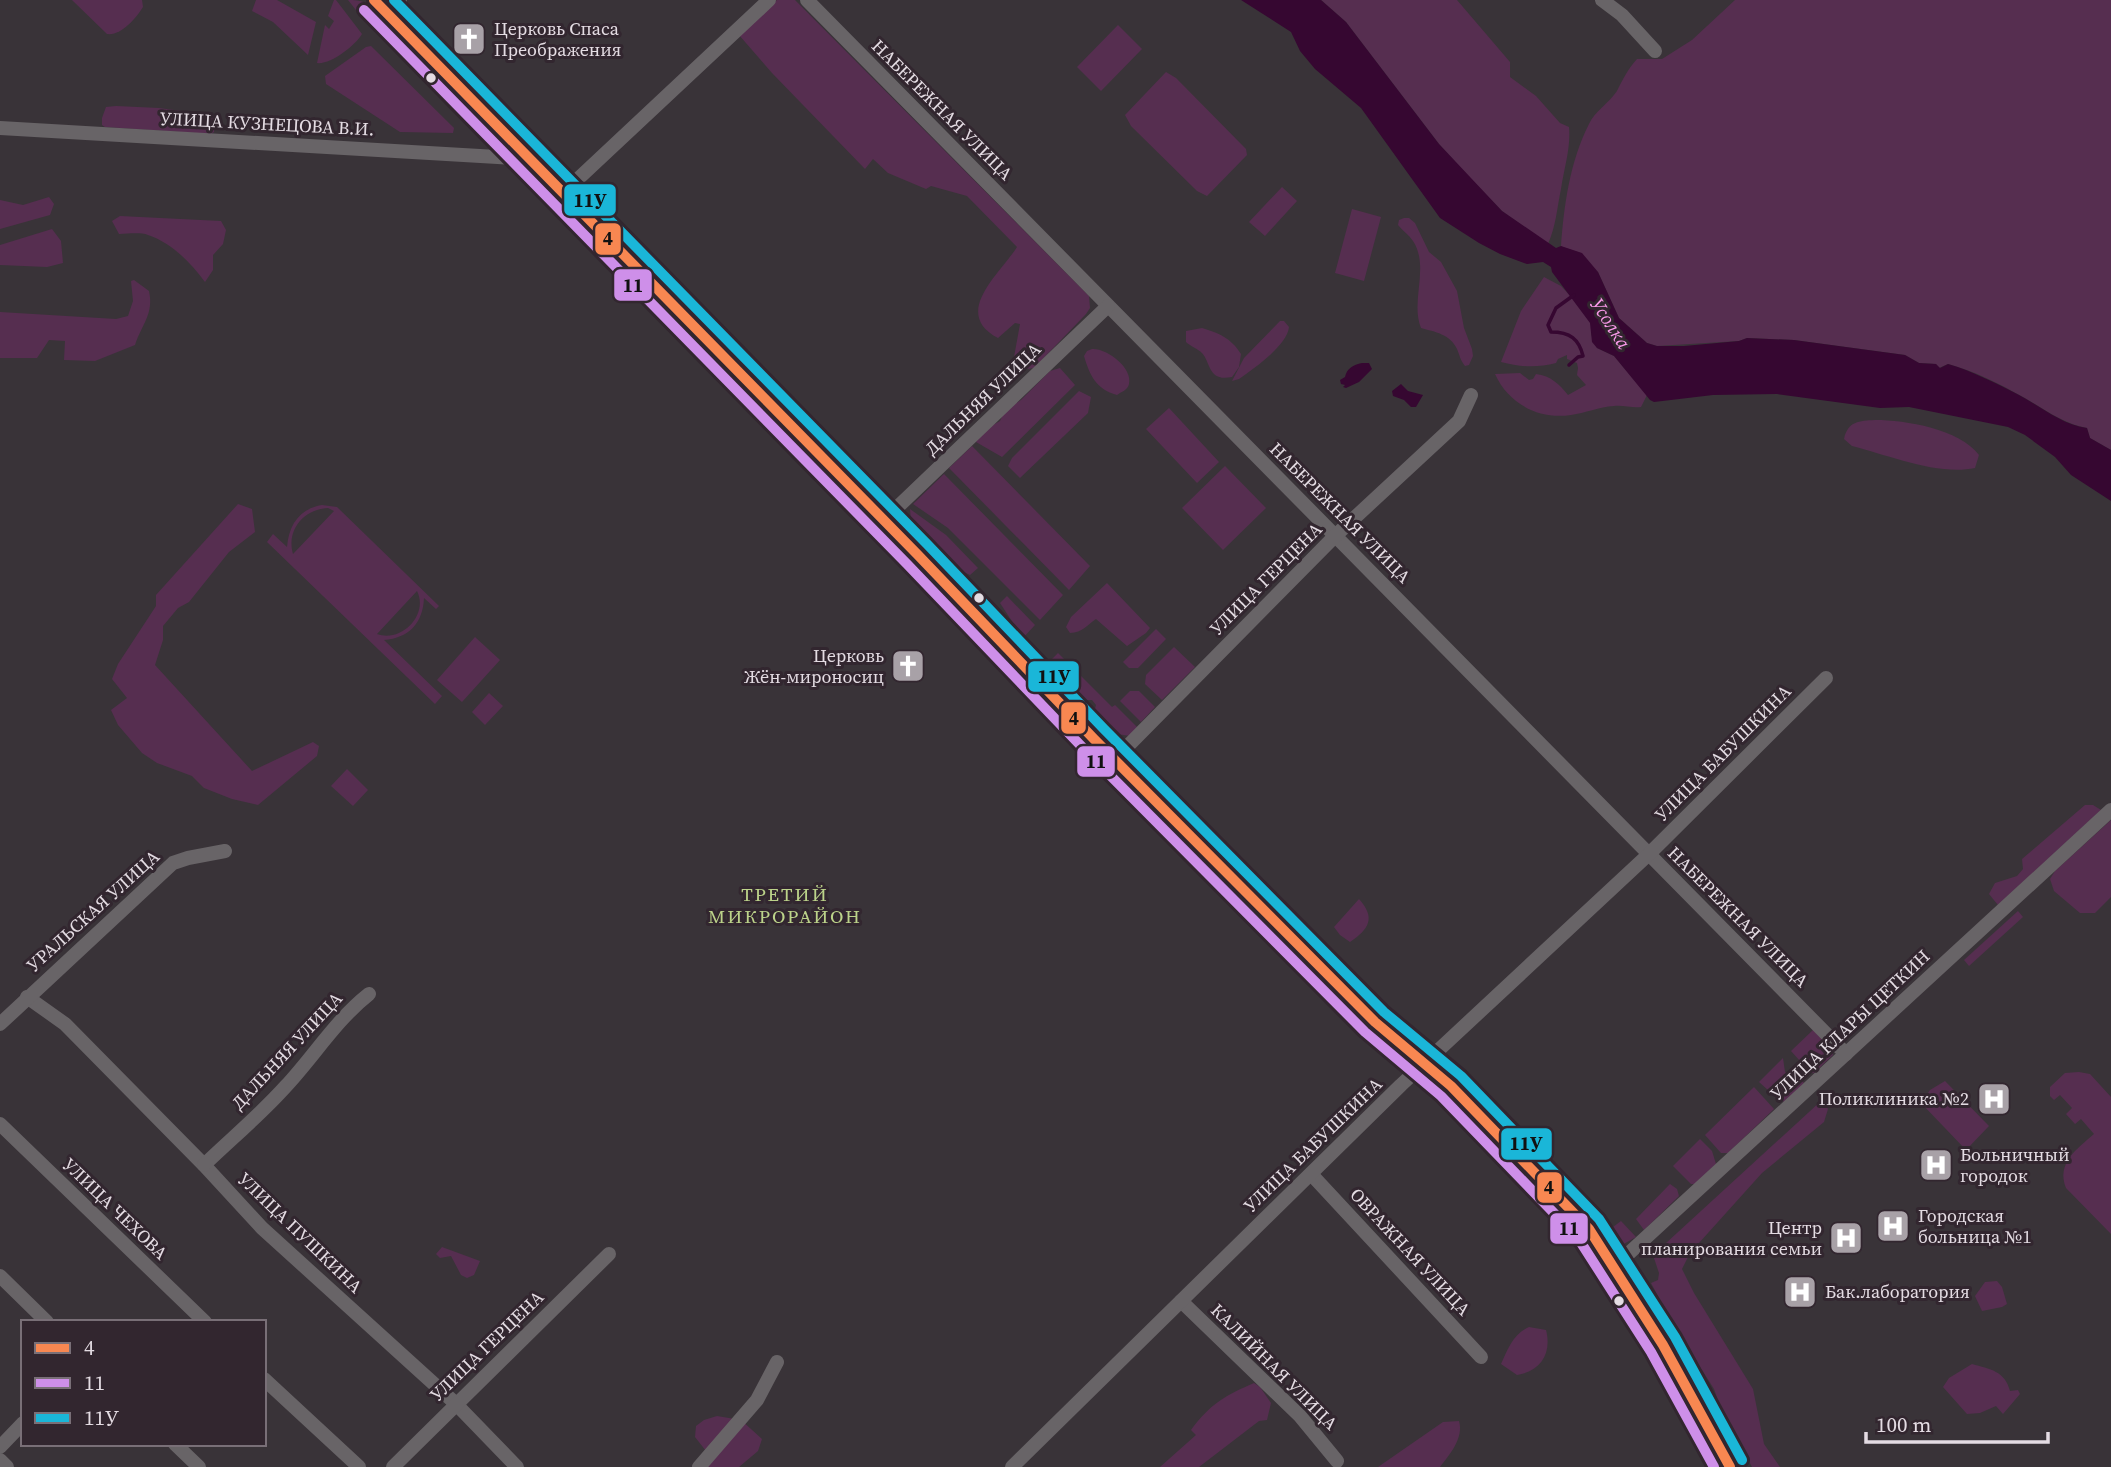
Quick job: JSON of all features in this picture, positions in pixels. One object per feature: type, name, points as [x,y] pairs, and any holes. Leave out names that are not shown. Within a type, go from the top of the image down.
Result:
[{"type":"street","points":[[374,0],[884,520],[1114,760],[1375,1022],[1451,1086],[1589,1228],[1663,1345],[1730,1467]]},
{"type":"street","points":[[387,13],[400,0]]},
{"type":"street","points":[[564,192],[769,0]]},
{"type":"street","name":"НАБЕРЕЖНАЯ УЛИЦА","points":[[807,0],[1846,1054]]},
{"type":"street","points":[[1602,0],[1622,15],[1655,51]]},
{"type":"street","name":"УЛИЦА КУЗНЕЦОВА В.И.","points":[[0,128],[531,159]]},
{"type":"street","name":"ДАЛЬНЯЯ УЛИЦА","points":[[884,520],[1108,306]]},
{"type":"street","name":"УЛИЦА ГЕРЦЕНА","points":[[1114,760],[1335,536],[1460,421],[1471,394]]},
{"type":"street","name":"УЛИЦА БАБУШКИНА","points":[[1012,1467],[1424,1063],[1648,854],[1826,678]]},
{"type":"street","name":"УЛИЦА КЛАРЫ ЦЕТКИН","points":[[1614,1267],[2111,810]]},
{"type":"street","name":"УРАЛЬСКАЯ УЛИЦА","points":[[0,1024],[173,863],[225,851]]},
{"type":"street","name":"ДАЛЬНЯЯ УЛИЦА","points":[[204,1166],[283,1089],[348,1013],[369,994]]},
{"type":"street","name":"УЛИЦА ПУШКИНА","points":[[27,997],[65,1024],[262,1227],[455,1403],[517,1467]]},
{"type":"street","name":"УЛИЦА ЧЕХОВА","points":[[0,1124],[203,1320]]},
{"type":"street","name":"ОВРАЖНАЯ УЛИЦА","points":[[1311,1174],[1480,1357]]},
{"type":"street","name":"УЛИЦА ГЕРЦЕНА","points":[[393,1467],[609,1254]]},
{"type":"street","points":[[0,1276],[45,1320]]},
{"type":"street","name":"КАЛИЙНАЯ УЛИЦА","points":[[1181,1301],[1300,1416],[1337,1461]]},
{"type":"street","points":[[699,1467],[757,1400],[777,1362]]},
{"type":"street","points":[[266,1381],[359,1467]]},
{"type":"street","points":[[0,1447],[21,1425]]},
{"type":"street","points":[[177,1446],[199,1467]]},
{"type":"street","points":[[0,1460],[7,1467]]},
{"type":"shaded area","points":[[72,0],[142,0],[143,7],[123,29],[107,34]]},
{"type":"shaded area","points":[[256,0],[277,0],[316,22],[308,55],[273,22],[252,11]]},
{"type":"shaded area","points":[[334,0],[362,34],[342,54],[329,61],[317,63],[325,25],[329,29],[334,21],[328,16]]},
{"type":"shaded area","points":[[348,0],[361,1],[371,7],[376,14],[371,24],[367,24]]},
{"type":"shaded area","points":[[777,0],[795,0],[1089,296],[1090,308],[1086,314],[1034,368],[1027,369],[1014,357],[1020,324],[1015,323],[998,338],[985,328],[979,317],[979,305],[984,293],[1017,247],[967,196],[931,186],[926,189],[888,173],[873,159],[865,169],[739,35]]},
{"type":"shaded area","points":[[1321,0],[1457,0],[1510,62],[1510,77],[1536,96],[1560,123],[1569,127],[1567,158],[1555,224],[1548,244],[1502,211],[1471,179],[1439,144],[1346,22]]},
{"type":"shaded area","points":[[1735,0],[2111,0],[2111,450],[2090,438],[2087,428],[2062,420],[1987,378],[1948,364],[1939,368],[1936,364],[1919,363],[1905,355],[1794,340],[1747,338],[1739,341],[1657,346],[1647,343],[1619,318],[1598,272],[1561,246],[1566,199],[1582,138],[1592,119],[1617,91],[1637,59],[1662,59],[1692,40]]},
{"type":"shaded area","points":[[420,18],[483,89],[571,172],[567,176],[563,175],[414,23]]},
{"type":"shaded area","points":[[1118,25],[1142,49],[1101,91],[1077,67]]},
{"type":"shaded area","points":[[371,46],[454,128],[453,133],[400,132],[326,84],[325,76]]},
{"type":"shaded area","points":[[1166,72],[1176,78],[1246,149],[1247,155],[1207,196],[1197,191],[1131,126],[1125,115]]},
{"type":"shaded area","points":[[106,107],[211,115],[215,117],[214,132],[211,134],[105,127],[102,125],[102,118]]},
{"type":"shaded area","points":[[1282,187],[1297,201],[1265,236],[1249,222]]},
{"type":"shaded area","points":[[49,197],[54,204],[50,215],[0,229],[0,200],[23,205]]},
{"type":"shaded area","points":[[1352,209],[1381,217],[1364,281],[1335,273]]},
{"type":"shaded area","points":[[120,216],[221,221],[226,230],[223,244],[213,255],[213,270],[205,282],[187,260],[157,238],[138,233],[119,234],[112,221]]},
{"type":"shaded area","points":[[1404,218],[1415,223],[1429,252],[1441,262],[1457,291],[1464,328],[1472,349],[1473,356],[1469,365],[1463,364],[1450,340],[1442,334],[1421,328],[1417,307],[1420,262],[1413,241],[1398,225],[1399,220]]},
{"type":"shaded area","points":[[52,229],[61,241],[63,263],[47,267],[0,265],[0,245]]},
{"type":"shaded area","points":[[1544,277],[1561,286],[1578,304],[1591,323],[1591,334],[1597,348],[1614,356],[1647,395],[1641,407],[1614,406],[1571,415],[1547,415],[1516,401],[1501,384],[1495,374],[1520,373],[1529,380],[1536,374],[1541,375],[1554,381],[1568,395],[1586,385],[1577,375],[1577,363],[1567,359],[1567,355],[1556,363],[1542,366],[1501,362],[1521,311]]},
{"type":"shaded area","points":[[134,280],[149,291],[150,299],[149,313],[135,345],[95,361],[64,360],[65,341],[49,340],[37,358],[0,358],[0,312],[116,319],[128,316],[133,301],[131,281]]},
{"type":"shaded area","points":[[1280,321],[1284,321],[1289,327],[1282,342],[1261,363],[1232,381],[1244,358]]},
{"type":"shaded area","points":[[1202,328],[1224,337],[1241,354],[1239,367],[1232,377],[1218,377],[1214,374],[1202,353],[1186,342],[1186,331]]},
{"type":"shaded area","points":[[1092,349],[1105,352],[1118,360],[1129,378],[1126,389],[1117,395],[1095,381],[1084,356]]},
{"type":"shaded area","points":[[1060,368],[1075,385],[1002,457],[976,442],[979,433],[1000,421],[1005,410],[1021,400],[1050,371]]},
{"type":"shaded area","points":[[1079,391],[1091,397],[1088,413],[1020,478],[1008,466],[1012,458]]},
{"type":"shaded area","points":[[1169,408],[1219,462],[1197,483],[1146,429]]},
{"type":"shaded area","points":[[1875,420],[1916,424],[1945,432],[1970,446],[1979,455],[1975,468],[1961,470],[1929,467],[1852,446],[1844,439],[1851,425]]},
{"type":"shaded area","points":[[972,446],[1090,566],[1069,590],[949,468]]},
{"type":"shaded area","points":[[1225,466],[1266,508],[1223,550],[1182,508]]},
{"type":"shaded area","points":[[944,474],[1063,595],[1040,620],[948,528],[913,504]]},
{"type":"shaded area","points":[[238,504],[252,509],[255,532],[229,552],[189,602],[178,608],[163,626],[163,640],[155,665],[252,771],[313,742],[319,746],[317,756],[258,805],[204,788],[192,776],[157,763],[142,753],[118,725],[111,710],[127,698],[112,679],[118,664],[156,606],[156,595]]},
{"type":"shaded area","points":[[314,507],[337,507],[439,606],[436,609],[424,598],[421,615],[413,628],[401,636],[384,640],[442,696],[435,704],[267,542],[273,534],[287,547],[290,532],[297,519]],"holes":[[[328,508],[334,511],[293,554],[292,537],[299,522],[311,512]],[[417,591],[419,609],[410,625],[395,634],[377,634]]]},
{"type":"shaded area","points":[[910,509],[946,535],[978,568],[970,575],[956,568],[911,522]]},
{"type":"shaded area","points":[[1107,583],[1150,628],[1127,646],[1096,619],[1074,632],[1070,633],[1066,627],[1071,617]]},
{"type":"shaded area","points":[[1007,596],[1035,625],[1023,638],[1000,603]]},
{"type":"shaded area","points":[[1156,629],[1166,639],[1138,668],[1129,668],[1123,662]]},
{"type":"shaded area","points":[[475,637],[500,660],[462,702],[437,680]]},
{"type":"shaded area","points":[[1174,647],[1195,667],[1162,700],[1145,684],[1146,675]]},
{"type":"shaded area","points":[[1058,653],[1112,707],[1115,705],[1138,728],[1130,736],[1117,734],[1094,712],[1096,705],[1092,700],[1080,700],[1047,664]]},
{"type":"shaded area","points":[[1130,691],[1139,691],[1155,707],[1141,722],[1120,701]]},
{"type":"shaded area","points":[[489,693],[503,706],[485,725],[472,712]]},
{"type":"shaded area","points":[[347,769],[368,790],[353,806],[331,786]]},
{"type":"shaded area","points":[[2085,805],[2093,805],[2101,810],[1998,905],[1989,894],[1995,883],[2017,876],[2023,869],[2022,859]]},
{"type":"shaded area","points":[[2111,820],[2111,897],[2095,913],[2080,913],[2054,891],[2050,879],[2055,871]]},
{"type":"shaded area","points":[[1359,899],[1367,912],[1368,923],[1350,942],[1334,927]]},
{"type":"shaded area","points":[[2018,911],[2023,917],[1969,966],[1964,960]]},
{"type":"shaded area","points":[[1813,1030],[1832,1049],[1833,1055],[1814,1073],[1791,1051]]},
{"type":"shaded area","points":[[1783,1058],[1785,1072],[1798,1076],[1804,1083],[1785,1102],[1759,1082]]},
{"type":"shaded area","points":[[2065,1073],[2090,1074],[2111,1097],[2111,1234],[2066,1188],[2064,1179],[2064,1171],[2070,1157],[2094,1134],[2081,1119],[2075,1124],[2066,1114],[2072,1108],[2060,1095],[2054,1100],[2050,1096],[2050,1087]]},
{"type":"shaded area","points":[[1945,1081],[1989,1126],[1966,1150],[1921,1103],[1930,1090]]},
{"type":"shaded area","points":[[1754,1087],[1774,1109],[1728,1153],[1721,1153],[1705,1135]]},
{"type":"shaded area","points":[[1821,1101],[1828,1109],[1824,1122],[1762,1173],[1690,1253],[1682,1269],[1753,1389],[1764,1444],[1780,1467],[1752,1467],[1721,1409],[1714,1389],[1702,1370],[1684,1355],[1668,1315],[1651,1283],[1658,1280],[1659,1273],[1653,1255]]},
{"type":"shaded area","points":[[1700,1139],[1712,1151],[1716,1164],[1695,1184],[1691,1184],[1673,1166]]},
{"type":"shaded area","points":[[1670,1184],[1677,1189],[1679,1196],[1644,1230],[1636,1219]]},
{"type":"shaded area","points":[[1621,1221],[1636,1237],[1622,1245],[1615,1244],[1605,1233]]},
{"type":"shaded area","points":[[442,1247],[480,1261],[474,1275],[467,1278],[461,1275],[451,1256],[440,1258],[436,1254]]},
{"type":"shaded area","points":[[1997,1281],[2002,1287],[2007,1304],[1982,1311],[1975,1296],[1985,1282]]},
{"type":"shaded area","points":[[1529,1327],[1546,1330],[1546,1353],[1543,1360],[1532,1370],[1517,1375],[1501,1364],[1515,1338]]},
{"type":"shaded area","points":[[1972,1364],[1996,1372],[2008,1384],[2010,1391],[2018,1390],[2020,1394],[2003,1414],[1996,1406],[1980,1413],[1967,1414],[1943,1387],[1949,1378]]},
{"type":"shaded area","points":[[1254,1383],[1271,1403],[1267,1420],[1259,1421],[1199,1467],[1160,1467],[1196,1435],[1191,1430],[1212,1407],[1227,1396]]},
{"type":"shaded area","points":[[717,1416],[741,1420],[762,1439],[758,1451],[739,1467],[704,1467],[706,1451],[695,1437],[696,1426]]},
{"type":"shaded area","points":[[1459,1421],[1458,1440],[1440,1467],[1378,1467],[1443,1422]]},
{"type":"water","name":"Усолка","points":[[1241,0],[1321,0],[1346,22],[1439,144],[1502,211],[1556,248],[1561,246],[1582,253],[1598,272],[1619,318],[1647,343],[1657,346],[1684,346],[1747,338],[1794,340],[1905,355],[1919,363],[1936,364],[1940,368],[1948,364],[1957,367],[2002,386],[2060,419],[2087,428],[2090,438],[2111,450],[2111,501],[2071,475],[2055,457],[2025,435],[2008,427],[1909,407],[1880,408],[1777,394],[1713,395],[1654,402],[1650,400],[1614,356],[1597,348],[1592,342],[1590,323],[1551,267],[1543,262],[1527,264],[1500,254],[1440,218],[1361,108],[1315,69],[1300,51],[1291,32]]},
{"type":"water","points":[[1362,363],[1369,363],[1372,369],[1359,382],[1343,387],[1345,385],[1341,384],[1340,380],[1345,377],[1347,371]]},
{"type":"water","points":[[1401,384],[1408,391],[1423,395],[1416,407],[1411,407],[1404,400],[1393,396],[1392,391]]},
{"type":"waterway","points":[[1569,365],[1583,356],[1579,345],[1568,335],[1551,332],[1548,325],[1556,308],[1574,295]]},
{"type":"transit line","name":"4","points":[[374,0],[917,554],[1094,739],[1375,1022],[1451,1086],[1589,1229],[1663,1345],[1730,1467]]},
{"type":"transit line","name":"11У","points":[[394,0],[927,544],[1104,729],[1384,1012],[1461,1076],[1599,1219],[1675,1337],[1742,1460]]},
{"type":"transit line","name":"11","points":[[364,10],[907,564],[1084,749],[1365,1032],[1441,1096],[1578,1238],[1651,1352],[1714,1467]]},
{"type":"place","name":"Церковь Спаса Преображения","points":[[469,39]]},
{"type":"place","name":"Церковь Жён-мироносиц","points":[[908,666]]},
{"type":"place","name":"Поликлиника №2","points":[[1994,1099]]},
{"type":"place","name":"Больничный городок","points":[[1936,1165]]},
{"type":"place","name":"Городская больница №1","points":[[1893,1226]]},
{"type":"place","name":"Центр планирования семьи","points":[[1846,1238]]},
{"type":"place","name":"Бак.лаборатория","points":[[1800,1292]]},
{"type":"district","name":"ТРЕТИЙ МИКРОРАЙОН","points":[[785,905]]}]
